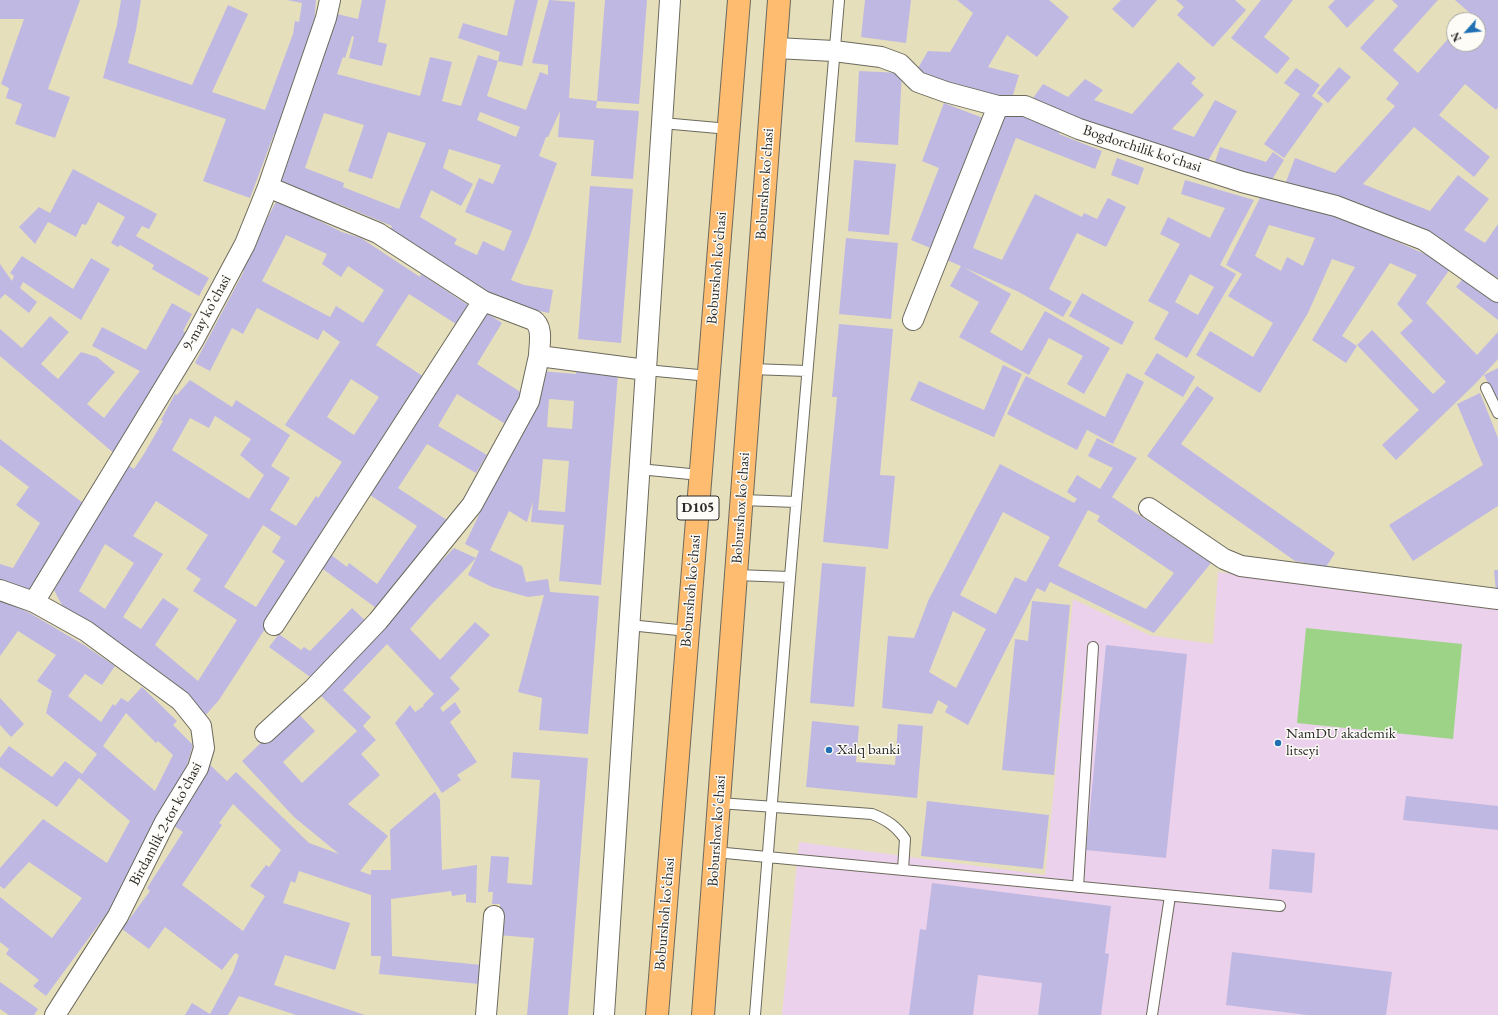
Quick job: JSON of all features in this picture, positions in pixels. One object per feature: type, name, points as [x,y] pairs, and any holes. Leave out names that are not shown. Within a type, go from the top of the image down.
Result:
[{"type":"main road","name":"Boburshoh koʻchasi","points":[[657,1015],[739,0]]},
{"type":"main road","name":"Boburshox ko'chasi","points":[[703,1015],[779,0]]},
{"type":"street","name":"9-may koʼchasi","points":[[34,602],[194,339],[245,244],[268,187],[326,18],[330,0]]},
{"type":"street","points":[[604,1015],[670,0]]},
{"type":"street","name":"Bogdorchilik koʻchasi","points":[[776,48],[834,51],[881,57],[900,64],[918,82],[946,92],[998,106],[1025,106],[1079,129],[1242,182],[1344,209],[1424,240],[1498,292]]},
{"type":"street","points":[[913,320],[998,106]]},
{"type":"street","points":[[265,733],[314,688],[378,621],[472,505],[530,401],[539,356],[540,329],[537,322],[483,301],[378,233],[268,187]]},
{"type":"street","points":[[274,625],[483,301]]},
{"type":"street","points":[[539,356],[646,370]]},
{"type":"street","points":[[1149,508],[1224,559],[1241,566],[1498,599]]},
{"type":"street","name":"Birdamlik 2-tor koʼchasi","points":[[0,590],[34,602],[86,630],[181,701],[201,726],[204,748],[198,768],[165,822],[118,916],[55,1015]]},
{"type":"street","points":[[486,1015],[494,916]]},
{"type":"lane","points":[[755,1015],[770,806],[839,0]]},
{"type":"lane","points":[[662,123],[729,129]]},
{"type":"lane","points":[[752,369],[807,371]]},
{"type":"lane","points":[[646,370],[708,376]]},
{"type":"lane","points":[[1486,388],[1498,413]]},
{"type":"lane","points":[[639,469],[700,475]]},
{"type":"lane","points":[[742,500],[796,502]]},
{"type":"lane","points":[[736,575],[790,577]]},
{"type":"lane","points":[[629,625],[688,631]]},
{"type":"lane","points":[[1078,887],[1093,647]]},
{"type":"lane","points":[[719,802],[872,814],[888,820],[899,829],[906,839],[903,870]]},
{"type":"lane","points":[[715,852],[1280,906]]},
{"type":"lane","points":[[1152,1015],[1170,896]]},
{"type":"shaded area","name":"NamDU akademik litseyi","points":[[1218,572],[1498,604],[1498,1015],[782,1015],[799,842],[1045,875],[1073,599],[1149,635],[1213,644]]},
{"type":"green space","points":[[1306,628],[1462,644],[1453,739],[1297,723]]},
{"type":"building","points":[[0,0],[80,0],[48,89],[70,97],[55,138],[15,124],[22,104],[6,98],[9,88],[1,84],[24,19],[0,19]]},
{"type":"building","points":[[121,0],[141,0],[128,63],[192,85],[228,5],[248,14],[212,92],[265,110],[293,34],[295,21],[299,22],[302,3],[287,0],[316,0],[313,41],[278,135],[274,134],[250,198],[203,181],[226,119],[103,78],[117,25]]},
{"type":"building","points":[[362,0],[386,0],[378,42],[387,44],[382,66],[349,58],[354,37],[352,36],[345,58],[343,57],[337,74],[420,96],[430,57],[452,62],[442,101],[461,106],[478,55],[498,61],[487,96],[526,110],[540,72],[548,75],[548,65],[532,63],[549,0],[575,2],[569,98],[597,101],[596,108],[639,111],[633,179],[591,176],[594,140],[558,137],[560,111],[548,137],[546,137],[539,156],[557,163],[530,236],[511,280],[524,285],[553,290],[549,313],[519,307],[486,294],[389,233],[392,226],[336,203],[334,208],[274,183],[333,13],[358,19]],"holes":[[[480,112],[520,127],[516,137],[477,120]],[[324,113],[364,125],[348,171],[372,179],[388,132],[426,143],[399,209],[343,187],[344,183],[305,168]],[[449,149],[501,165],[493,184],[479,178],[465,212],[512,231],[504,251],[483,241],[477,255],[454,244],[457,239],[420,217],[431,190],[461,206],[473,184],[443,168]]]},
{"type":"building","points":[[515,0],[538,0],[522,66],[498,61],[500,52],[458,38],[463,23],[507,36]]},
{"type":"building","points":[[605,0],[647,0],[639,104],[597,101]]},
{"type":"building","points":[[865,0],[911,0],[906,43],[861,37]]},
{"type":"building","points":[[957,0],[1049,0],[1069,17],[1037,57],[1007,35],[988,67],[1019,75],[1010,105],[914,75],[928,51],[950,52],[973,13]]},
{"type":"building","points":[[1121,0],[1157,0],[1133,28],[1112,9]]},
{"type":"building","points":[[1176,0],[1235,0],[1246,10],[1213,47],[1177,15],[1184,7]]},
{"type":"building","points":[[1261,0],[1293,0],[1264,37],[1290,58],[1277,74],[1231,38]]},
{"type":"building","points":[[1335,0],[1375,0],[1347,28],[1328,7]]},
{"type":"building","points":[[1392,0],[1438,0],[1393,50],[1418,73],[1446,41],[1446,52],[1486,52],[1486,12],[1469,12],[1455,0],[1498,0],[1498,107],[1496,110],[1465,84],[1439,115],[1490,157],[1474,177],[1414,127],[1363,184],[1430,211],[1458,175],[1489,199],[1464,230],[1485,243],[1498,224],[1498,278],[1472,262],[1284,187],[1295,158],[1335,173],[1395,106],[1386,99],[1399,83],[1360,48],[1398,6]]},
{"type":"building","points":[[1178,62],[1196,78],[1191,83],[1204,95],[1172,129],[1194,137],[1215,100],[1237,111],[1205,166],[1031,101],[1043,84],[1068,97],[1085,79],[1103,90],[1094,100],[1132,114]]},
{"type":"building","points":[[1339,67],[1351,77],[1328,103],[1317,93]]},
{"type":"building","points":[[1296,68],[1320,85],[1312,96],[1323,104],[1284,158],[1264,144],[1300,94],[1284,83]]},
{"type":"building","points":[[859,71],[902,73],[898,145],[855,142]]},
{"type":"building","points":[[944,103],[983,118],[933,249],[911,240],[939,168],[922,161]]},
{"type":"building","points":[[1001,107],[1060,130],[1059,134],[1102,151],[1095,169],[1016,138],[973,248],[1002,260],[1035,194],[1082,217],[1084,213],[1097,219],[1108,198],[1126,207],[1106,247],[1077,233],[1049,289],[1072,302],[1063,317],[1019,292],[963,267],[1011,294],[990,332],[1022,351],[1045,311],[1110,348],[1084,394],[1067,384],[1083,356],[1049,338],[1029,375],[959,337],[979,302],[950,286],[961,266],[942,258]]},
{"type":"building","points":[[1220,147],[1266,162],[1273,152],[1284,160],[1268,186],[1213,168]]},
{"type":"building","points":[[1117,158],[1144,168],[1138,185],[1111,175]]},
{"type":"building","points":[[854,160],[896,164],[889,235],[848,231]]},
{"type":"building","points":[[73,169],[157,214],[149,229],[142,226],[136,236],[209,278],[199,296],[152,269],[154,265],[120,245],[118,247],[111,243],[125,217],[98,202],[86,225],[82,224],[76,237],[48,222],[35,244],[19,227],[39,207],[50,213]]},
{"type":"building","points":[[1185,180],[1254,200],[1220,265],[1236,274],[1187,358],[1154,339],[1169,312],[1148,301],[1180,244],[1160,234],[1168,217],[1210,238],[1225,208],[1181,194]],"holes":[[[1190,274],[1214,287],[1198,315],[1175,302]]]},
{"type":"building","points":[[590,186],[633,189],[621,343],[578,339]]},
{"type":"building","points":[[1261,196],[1326,213],[1375,232],[1452,266],[1426,303],[1477,355],[1498,332],[1498,359],[1474,385],[1396,460],[1382,445],[1419,410],[1357,345],[1372,330],[1433,394],[1446,382],[1400,333],[1413,321],[1397,304],[1417,275],[1390,263],[1342,336],[1357,346],[1346,363],[1312,340],[1355,267],[1332,259],[1308,313],[1260,393],[1196,355],[1210,331],[1253,357],[1273,323],[1228,296],[1242,274],[1226,265]],"holes":[[[1269,225],[1315,238],[1303,266],[1287,257],[1281,271],[1255,256]]]},
{"type":"building","points":[[277,200],[342,232],[361,238],[420,277],[421,274],[468,305],[456,324],[409,294],[376,345],[427,379],[219,700],[203,718],[63,607],[54,590],[97,512],[128,465],[134,469],[163,421],[161,420],[175,394],[177,395],[190,380],[232,407],[236,400],[290,435],[271,466],[290,478],[270,510],[296,526],[316,496],[318,498],[342,462],[285,425],[340,342],[323,330],[318,340],[257,308],[243,334],[232,328],[210,371],[195,363],[244,271],[240,269]],"holes":[[[286,235],[327,254],[322,264],[341,277],[348,266],[384,290],[363,323],[336,306],[330,317],[262,281]],[[351,379],[379,397],[354,435],[327,417]],[[215,416],[251,439],[240,455],[264,475],[249,499],[172,450],[190,418],[209,428]],[[156,501],[208,535],[186,569],[201,579],[193,591],[237,620],[198,681],[155,645],[179,609],[163,598],[141,629],[123,617],[163,554],[133,536]],[[263,525],[281,537],[272,552],[285,561],[256,607],[224,587]],[[105,544],[134,563],[105,609],[79,591]]]},
{"type":"building","points":[[846,238],[898,243],[891,319],[839,314]]},
{"type":"building","points":[[22,256],[73,289],[91,258],[110,269],[81,320],[23,282],[20,288],[37,302],[29,313],[5,294],[0,299],[0,264],[12,281],[14,276],[10,273]]},
{"type":"building","points":[[1465,276],[1498,302],[1498,320],[1456,287]]},
{"type":"building","points":[[1082,293],[1134,322],[1122,345],[1069,316]]},
{"type":"building","points":[[172,303],[192,314],[183,331],[188,334],[116,455],[0,356],[0,329],[22,348],[50,316],[69,332],[41,364],[58,379],[81,352],[97,357],[115,372],[87,404],[104,418],[140,371],[92,346],[102,327],[146,350]]},
{"type":"building","points":[[484,311],[502,323],[477,364],[522,393],[512,409],[515,411],[507,425],[457,394],[438,426],[487,455],[476,473],[427,444],[398,488],[447,520],[383,613],[320,567],[330,554],[347,567],[349,563],[377,584],[417,526],[370,495],[410,434]]},
{"type":"building","points":[[839,324],[893,329],[880,475],[895,476],[888,549],[823,542],[837,397],[832,397]]},
{"type":"building","points":[[1157,353],[1195,377],[1183,397],[1144,374]]},
{"type":"building","points":[[1003,365],[1022,374],[994,437],[910,400],[919,381],[984,410]]},
{"type":"building","points":[[1498,368],[1498,402],[1484,375]]},
{"type":"building","points":[[540,371],[576,374],[576,371],[618,374],[601,585],[559,581],[564,525],[531,522],[533,501],[527,522],[509,511],[490,550],[522,566],[526,582],[548,579],[550,592],[599,596],[588,734],[539,730],[542,698],[518,692],[544,595],[528,597],[492,587],[468,575],[479,551],[465,544],[496,479]],"holes":[[[549,399],[574,401],[572,429],[547,427]],[[543,459],[569,461],[565,512],[538,510]]]},
{"type":"building","points":[[1127,373],[1144,382],[1113,444],[1087,430],[1077,450],[1007,414],[1026,376],[1105,417]]},
{"type":"building","points":[[1197,386],[1214,398],[1181,444],[1335,553],[1326,567],[1295,561],[1147,456]]},
{"type":"building","points":[[1480,393],[1498,438],[1498,506],[1413,561],[1389,525],[1483,465],[1457,404]]},
{"type":"building","points":[[1097,438],[1137,458],[1112,497],[1211,563],[1154,633],[1050,582],[1045,592],[1037,588],[968,725],[945,712],[948,706],[938,700],[932,714],[882,708],[888,636],[914,638],[929,599],[1000,464],[1074,503],[1077,499],[1067,492],[1077,475],[1100,489],[1113,468],[1088,456]],"holes":[[[1088,510],[1100,516],[1097,521],[1174,573],[1146,609],[1058,566]],[[1003,512],[1050,537],[1026,582],[1015,577],[996,614],[960,595]],[[953,611],[986,629],[956,688],[929,672]]]},
{"type":"building","points":[[0,439],[83,503],[32,598],[0,587],[0,564],[13,568],[40,523],[16,505],[29,487],[0,465]]},
{"type":"building","points":[[454,548],[476,558],[410,629],[440,660],[475,622],[490,635],[450,678],[460,689],[440,708],[443,712],[455,702],[461,712],[450,722],[477,762],[457,775],[461,780],[442,793],[395,723],[410,705],[415,712],[424,706],[423,705],[434,694],[387,644],[343,690],[371,717],[363,726],[376,740],[361,754],[380,775],[348,804],[388,836],[360,871],[371,875],[371,870],[391,870],[390,830],[435,792],[440,800],[442,870],[477,865],[476,903],[466,902],[466,894],[452,896],[451,891],[391,899],[392,956],[481,965],[479,984],[379,974],[381,956],[371,956],[371,895],[299,871],[295,883],[291,881],[283,903],[350,923],[335,970],[285,955],[274,985],[365,1015],[296,1015],[239,996],[228,1015],[185,1015],[192,1003],[210,1014],[233,972],[239,955],[235,953],[222,970],[165,927],[149,949],[122,929],[150,891],[147,888],[183,832],[168,822],[209,764],[227,781],[236,772],[309,843],[339,854],[294,817],[242,761],[295,710],[315,731],[283,762],[302,783],[357,731],[315,690]],"holes":[[[233,804],[281,850],[269,867],[266,865],[250,886],[265,896],[243,931],[182,885],[222,825],[219,823]]]},
{"type":"building","points":[[822,563],[866,567],[854,707],[810,703]]},
{"type":"building","points":[[1494,570],[1498,570],[1498,591],[1496,591]]},
{"type":"building","points":[[0,600],[28,612],[84,645],[115,666],[102,685],[85,674],[68,696],[101,722],[113,704],[115,706],[121,698],[128,702],[142,687],[177,721],[173,725],[193,745],[181,785],[119,897],[46,996],[33,986],[39,980],[6,954],[9,949],[0,942],[0,897],[52,938],[82,898],[29,862],[4,889],[0,886],[0,868],[43,819],[107,863],[130,821],[79,778],[57,807],[0,767],[0,758],[9,746],[52,777],[65,761],[82,774],[97,754],[46,713],[52,691],[37,681],[56,655],[18,631],[0,656]],"holes":[[[126,713],[156,743],[158,741],[173,755],[155,791],[103,746]]]},
{"type":"building","points":[[1032,601],[1070,605],[1054,775],[1002,770],[1015,639],[1028,641]]},
{"type":"building","points":[[352,608],[370,625],[317,682],[269,647],[279,634],[301,650],[304,647],[310,651]]},
{"type":"building","points":[[1106,645],[1187,654],[1166,858],[1086,850]]},
{"type":"building","points":[[0,698],[24,724],[11,737],[0,725]]},
{"type":"building","points":[[812,721],[859,726],[856,762],[895,765],[898,724],[923,726],[917,798],[806,787]]},
{"type":"building","points":[[513,752],[588,758],[568,1015],[527,1015],[534,938],[498,935],[500,904],[492,904],[493,892],[488,892],[491,856],[509,857],[507,883],[532,885],[540,780],[511,778]]},
{"type":"building","points":[[1406,796],[1498,806],[1498,830],[1403,820]]},
{"type":"building","points":[[927,801],[1049,815],[1043,869],[921,856]]},
{"type":"building","points":[[1272,849],[1315,853],[1312,893],[1269,889]]},
{"type":"building","points":[[932,883],[1111,906],[1105,953],[1109,954],[1101,1015],[1038,1015],[1042,983],[978,975],[973,1015],[909,1015],[920,929],[926,930]]},
{"type":"building","points":[[1232,952],[1392,972],[1386,1015],[1307,1015],[1226,1005]]},
{"type":"building","points":[[0,982],[38,1009],[34,1015],[9,1015],[0,1009]]},
{"type":"place","name":"NamDU akademik litseyi","points":[[1278,743]]},
{"type":"place","name":"Xalq banki","points":[[829,750]]}]
